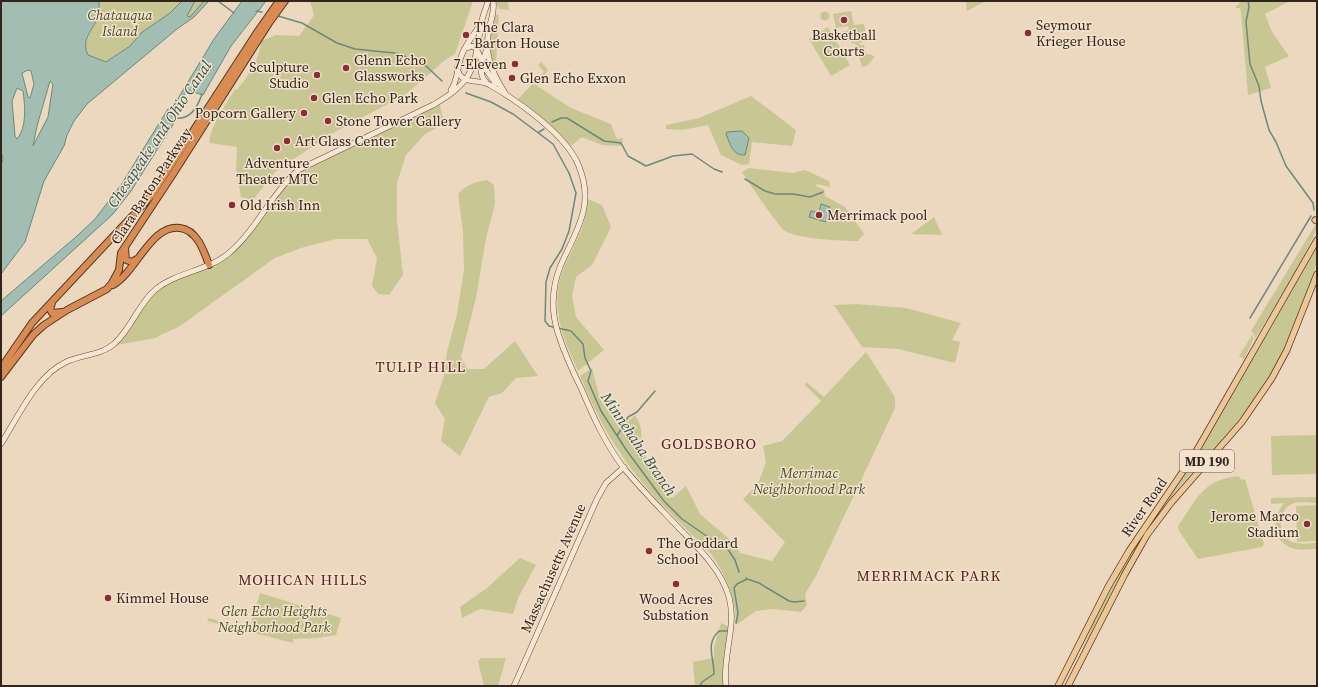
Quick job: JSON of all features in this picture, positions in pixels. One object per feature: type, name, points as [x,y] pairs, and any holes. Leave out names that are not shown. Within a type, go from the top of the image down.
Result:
[{"type":"highway","name":"Clara Barton Parkway","points":[[1,368],[32,323],[151,196],[279,1]]},
{"type":"highway","name":"Clara Barton Parkway","points":[[107,289],[117,275],[121,253],[285,1]]},
{"type":"highway","points":[[185,140],[194,131]]},
{"type":"highway","points":[[151,196],[168,165]]},
{"type":"highway","points":[[125,247],[125,258],[128,262],[135,262],[158,234],[169,228],[179,227],[188,230],[196,238],[209,265]]},
{"type":"highway","points":[[1,377],[33,335],[44,325],[125,277],[141,255]]},
{"type":"highway","points":[[54,300],[50,307],[52,312],[56,313],[67,310]]},
{"type":"main road","points":[[1,444],[46,375],[65,362],[112,346],[131,325],[144,302],[156,289],[170,280],[209,265],[228,254],[241,240],[284,183],[298,170],[433,105],[449,95],[466,80],[472,72],[478,52],[481,24],[488,1]]},
{"type":"main road","points":[[487,83],[481,74],[494,10],[493,1]]},
{"type":"main road","points":[[449,95],[457,79],[457,68],[464,49],[481,24]]},
{"type":"main road","points":[[464,49],[472,46],[478,52],[482,64],[492,80],[505,94]]},
{"type":"main road","points":[[486,50],[492,72],[505,94]]},
{"type":"main road","points":[[457,68],[460,77],[466,80],[487,83],[505,94],[560,137],[574,157],[583,179],[585,197],[583,217],[560,268],[554,286],[553,314],[556,328],[600,431],[624,467],[648,496],[708,559],[723,582],[728,596],[732,618],[726,686]]},
{"type":"main road","name":"River Road","points":[[1060,685],[1108,586],[1128,551],[1194,455],[1317,240]]},
{"type":"main road","name":"River Road","points":[[1068,686],[1125,574],[1147,535],[1171,503],[1242,422],[1272,378],[1287,350],[1317,274]]},
{"type":"main road","name":"Massachusetts Avenue","points":[[514,686],[597,499],[606,483],[624,467]]},
{"type":"green space","name":"Chatauqua Island","points":[[99,1],[182,1],[170,13],[141,33],[130,46],[106,62],[88,55],[86,50],[86,41],[98,18]]},
{"type":"green space","points":[[195,1],[204,1],[190,17],[187,16]]},
{"type":"green space","name":"Glen Echo Park","points":[[310,1],[473,1],[455,54],[445,60],[405,95],[333,133],[275,172],[253,200],[241,197],[236,170],[237,147],[210,143],[211,132],[235,89],[237,90],[246,79],[253,67],[258,55],[261,41],[276,35],[299,36],[314,15]]},
{"type":"green space","points":[[495,1],[508,1],[509,10],[499,9]]},
{"type":"green space","points":[[966,1],[986,1],[967,11]]},
{"type":"green space","points":[[1241,1],[1290,1],[1265,14],[1272,32],[1289,56],[1265,67],[1271,88],[1248,95],[1241,12],[1240,8],[1235,8]]},
{"type":"green space","points":[[851,11],[854,25],[864,24],[867,41],[859,43],[860,45],[864,45],[866,54],[875,56],[867,66],[862,67],[855,43],[852,44],[851,40],[842,42],[840,32],[849,30],[848,26],[836,28],[833,14]]},
{"type":"green space","points":[[823,12],[827,12],[829,16],[827,20],[823,20],[821,18],[821,14]]},
{"type":"green space","points":[[494,15],[499,15],[496,62],[492,62],[488,45]]},
{"type":"green space","points":[[828,27],[850,65],[831,76],[809,39]]},
{"type":"green space","points":[[541,62],[548,70],[537,86],[571,108],[611,124],[617,139],[623,138],[621,146],[602,145],[582,137],[571,146],[556,130],[518,99],[544,72],[538,65]]},
{"type":"green space","points":[[751,96],[796,130],[792,146],[752,142],[749,164],[742,165],[721,155],[708,125],[682,130],[666,129],[666,125],[699,118]]},
{"type":"green space","points":[[439,101],[444,124],[425,134],[406,155],[397,183],[397,220],[403,275],[389,295],[378,294],[372,286],[377,258],[367,239],[336,239],[301,248],[275,258],[180,326],[155,338],[112,346],[156,289],[228,254],[298,170]]},
{"type":"green space","points":[[749,168],[793,173],[805,170],[829,181],[830,187],[816,184],[817,187],[824,189],[825,196],[845,207],[864,234],[858,241],[842,241],[810,238],[791,234],[785,231],[770,213],[742,172]]},
{"type":"green space","points":[[487,180],[494,185],[495,204],[486,238],[476,298],[461,357],[467,369],[484,369],[515,341],[538,376],[516,378],[502,393],[489,397],[460,456],[441,441],[445,419],[435,403],[444,376],[447,352],[457,314],[464,270],[463,232],[458,194],[471,184]]},
{"type":"green space","points":[[588,199],[602,205],[611,227],[592,265],[576,277],[572,296],[576,317],[604,350],[578,371],[562,332],[557,306],[560,279],[583,225]]},
{"type":"green space","points":[[934,217],[942,235],[911,234]]},
{"type":"green space","points":[[1317,225],[1309,247],[1254,341],[1255,335],[1251,331],[1314,227]]},
{"type":"green space","points":[[1317,247],[1317,261],[1309,288],[1287,345],[1271,374],[1235,427],[1181,485],[1150,526],[1122,574],[1081,652],[1093,624],[1124,564],[1205,443]]},
{"type":"green space","points":[[856,304],[906,308],[961,323],[952,340],[960,342],[955,363],[898,349],[862,347],[834,305]]},
{"type":"green space","points":[[1253,334],[1253,340],[1244,359],[1239,356]]},
{"type":"green space","name":"Merrimac Neighborhood Park","points":[[866,352],[895,397],[895,408],[816,576],[805,594],[807,605],[801,612],[773,609],[756,611],[736,625],[736,615],[729,588],[712,555],[665,508],[633,471],[605,428],[580,376],[592,368],[600,399],[620,429],[635,415],[641,428],[642,442],[647,461],[654,474],[672,498],[686,486],[700,514],[733,542],[740,553],[772,561],[785,542],[743,499],[758,484],[766,462],[763,446],[782,441],[821,401],[805,385],[806,382],[824,397]]},
{"type":"green space","points":[[1317,435],[1317,474],[1272,475],[1271,436]]},
{"type":"green space","points":[[1239,476],[1241,480],[1245,479],[1264,544],[1262,547],[1198,559],[1179,531],[1178,526],[1196,499],[1208,486],[1227,478]]},
{"type":"green space","points":[[1317,497],[1317,503],[1304,502],[1292,504],[1287,507],[1281,517],[1281,529],[1287,539],[1292,542],[1304,544],[1317,543],[1317,549],[1304,550],[1292,548],[1285,544],[1280,540],[1276,528],[1277,515],[1284,503],[1271,504],[1271,498]]},
{"type":"green space","name":"Jerome Marco Stadium","points":[[1317,505],[1317,541],[1297,542],[1296,506]]},
{"type":"green space","points":[[520,558],[536,565],[519,596],[513,614],[480,609],[462,618],[460,607],[487,588]]},
{"type":"green space","name":"Glen Echo Heights Neighborhood Park","points":[[260,593],[341,618],[336,635],[317,638],[293,639],[293,643],[207,621],[209,618],[249,629]]},
{"type":"green space","points":[[721,623],[732,628],[726,686],[695,686],[693,662],[714,658],[714,647]]},
{"type":"green space","points":[[481,658],[506,658],[498,686],[484,686],[478,661]]},
{"type":"water","points":[[1,1],[99,1],[98,18],[86,40],[86,50],[88,55],[106,62],[130,46],[141,33],[170,13],[182,1],[195,1],[187,16],[190,17],[204,1],[209,1],[194,17],[177,29],[87,104],[74,121],[67,135],[64,146],[44,181],[25,242],[1,274],[1,165],[3,159],[1,151]],"holes":[[[28,70],[31,71],[34,84],[30,98],[28,97],[22,73]],[[50,81],[53,84],[48,117],[33,146]],[[17,88],[23,91],[25,110],[24,122],[17,139],[15,136],[12,101]]]},
{"type":"water","name":"Chesapeake and Ohio Canal","points":[[242,1],[266,1],[231,46],[203,95],[187,90],[174,111],[176,118],[174,123],[131,191],[113,214],[1,316],[1,301],[95,219],[121,185],[168,109],[171,110],[214,39]]},
{"type":"water","points":[[742,131],[749,138],[745,155],[738,154],[735,151],[726,134],[727,132]]},
{"type":"water","name":"Merrimack pool","points":[[821,204],[830,207],[826,222],[809,217],[811,211],[819,213]]},
{"type":"waterway","name":"Minnehaha Branch","points":[[218,1],[234,13]]},
{"type":"waterway","points":[[1248,1],[1249,7],[1246,22],[1250,64],[1259,86],[1261,101],[1269,130],[1276,142],[1286,166],[1313,203],[1314,210]]},
{"type":"waterway","name":"Minnehaha Branch","points":[[256,11],[262,12]]},
{"type":"waterway","name":"Minnehaha Branch","points":[[278,16],[302,23],[337,43],[355,49],[402,55],[426,66],[442,81]]},
{"type":"waterway","name":"Minnehaha Branch","points":[[466,93],[491,102],[513,114],[553,144],[569,173],[576,193],[569,231],[562,249],[550,268],[546,282],[545,321],[549,326],[571,331],[583,344],[585,358],[591,371],[588,381],[601,411],[627,451],[664,501],[682,519],[721,546],[727,548],[735,560],[739,572]]},
{"type":"waterway","name":"Chesapeake and Ohio Canal","points":[[176,118],[186,117],[190,114],[196,107],[202,94]]},
{"type":"waterway","points":[[552,122],[561,118],[567,118],[604,141],[621,143],[628,156],[646,166],[673,156],[692,154],[714,169],[722,172]]},
{"type":"waterway","name":"Minnehaha Branch","points":[[539,132],[544,129]]},
{"type":"waterway","points":[[745,179],[765,191],[775,194],[793,194],[810,197],[823,192]]},
{"type":"waterway","points":[[1250,318],[1311,216]]},
{"type":"waterway","points":[[617,436],[628,417],[637,412],[655,391]]},
{"type":"waterway","name":"Minnehaha Branch","points":[[736,623],[738,613],[734,588],[737,584],[747,579],[746,578]]},
{"type":"waterway","points":[[747,579],[759,583],[789,601],[804,601]]},
{"type":"waterway","name":"Minnehaha Branch","points":[[700,686],[702,682],[714,674],[711,651],[712,641],[719,631],[727,631]]},
{"type":"place","name":"Basketball Courts","points":[[844,20]]},
{"type":"place","name":"Seymour Krieger House","points":[[1028,33]]},
{"type":"place","name":"The Clara Barton House","points":[[466,35]]},
{"type":"place","name":"7-Eleven","points":[[515,64]]},
{"type":"place","name":"Glenn Echo Glassworks","points":[[346,68]]},
{"type":"place","name":"Sculpture Studio","points":[[317,75]]},
{"type":"place","name":"Glen Echo Exxon","points":[[512,78]]},
{"type":"place","name":"Glen Echo Park","points":[[314,98]]},
{"type":"place","name":"Popcorn Gallery","points":[[304,113]]},
{"type":"place","name":"Stone Tower Gallery","points":[[328,121]]},
{"type":"place","name":"Art Glass Center","points":[[287,141]]},
{"type":"place","name":"Adventure Theater MTC","points":[[277,148]]},
{"type":"place","name":"Old Irish Inn","points":[[232,205]]},
{"type":"place","name":"Merrimack pool","points":[[819,215]]},
{"type":"place","name":"Jerome Marco Stadium","points":[[1307,524]]},
{"type":"place","name":"The Goddard School","points":[[649,551]]},
{"type":"place","name":"Wood Acres Substation","points":[[676,584]]},
{"type":"place","name":"Kimmel House","points":[[108,598]]},
{"type":"district","name":"TULIP HILL","points":[[421,366]]},
{"type":"district","name":"GOLDSBORO","points":[[709,443]]},
{"type":"district","name":"MERRIMACK PARK","points":[[929,575]]},
{"type":"district","name":"MOHICAN HILLS","points":[[303,579]]}]
